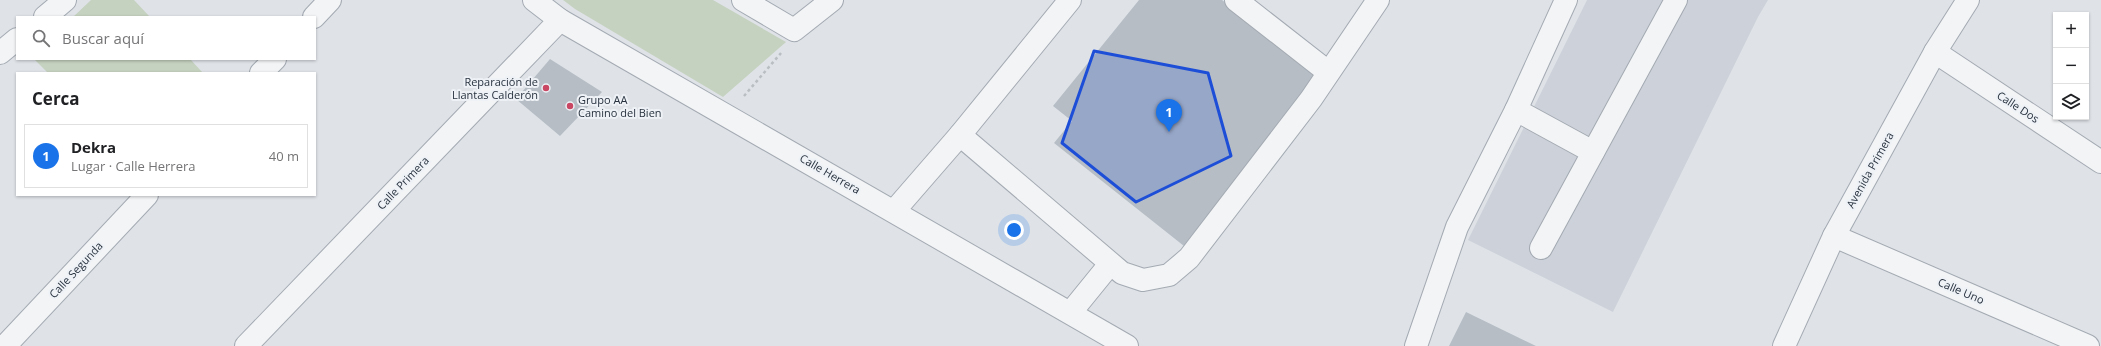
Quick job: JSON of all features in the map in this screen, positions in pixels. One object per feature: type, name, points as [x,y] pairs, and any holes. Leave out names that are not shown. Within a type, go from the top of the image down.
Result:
[{"type":"street","points":[[45,16],[65,0]]},
{"type":"street","points":[[315,16],[330,0]]},
{"type":"street","name":"Calle Herrera","points":[[534,0],[560,20],[1128,346]]},
{"type":"street","points":[[743,0],[794,30],[832,0]]},
{"type":"street","points":[[894,211],[960,135],[1070,0]]},
{"type":"street","points":[[960,135],[1122,273],[1143,280],[1169,275],[1188,258],[1310,99],[1378,0]]},
{"type":"street","points":[[1416,346],[1457,227],[1516,110],[1566,0]]},
{"type":"street","points":[[1541,248],[1676,0]]},
{"type":"street","name":"Avenida Primera","points":[[1784,346],[1834,236],[1935,52],[1968,0]]},
{"type":"street","points":[[1244,2],[1328,72]]},
{"type":"street","name":"Calle Primera","points":[[246,346],[560,20]]},
{"type":"street","points":[[0,53],[16,41]]},
{"type":"street","name":"Calle Dos","points":[[1935,52],[2101,162]]},
{"type":"street","points":[[262,72],[274,60]]},
{"type":"street","points":[[1516,110],[1593,152]]},
{"type":"street","name":"Calle Segunda","points":[[5,343],[146,196]]},
{"type":"street","name":"Calle Uno","points":[[1834,236],[2088,346]]},
{"type":"street","points":[[1071,312],[1110,264]]},
{"type":"path","points":[[728,116],[787,45],[794,30]]},
{"type":"highlighted area","points":[[1094,51],[1208,73],[1231,156],[1136,202],[1062,143]]},
{"type":"shaded area","points":[[1587,0],[1768,0],[1758,17],[1613,312],[1468,240]]},
{"type":"green space","points":[[91,0],[134,0],[149,16],[74,16]]},
{"type":"green space","points":[[563,0],[713,0],[786,42],[723,97],[575,9]]},
{"type":"green space","points":[[35,60],[191,60],[202,72],[47,72]]},
{"type":"building","points":[[1139,0],[1222,0],[1320,78],[1184,246],[1054,143],[1072,121],[1053,106]]},
{"type":"building","points":[[550,59],[602,92],[560,136],[516,99]]},
{"type":"building","points":[[1466,312],[1536,346],[1449,346]]},
{"type":"place","name":"Reparación de Llantas Calderón","points":[[546,88]]},
{"type":"place","name":"Grupo AA Camino del Bien","points":[[570,106]]},
{"type":"place","name":"Dekra","points":[[1169,132]]}]
